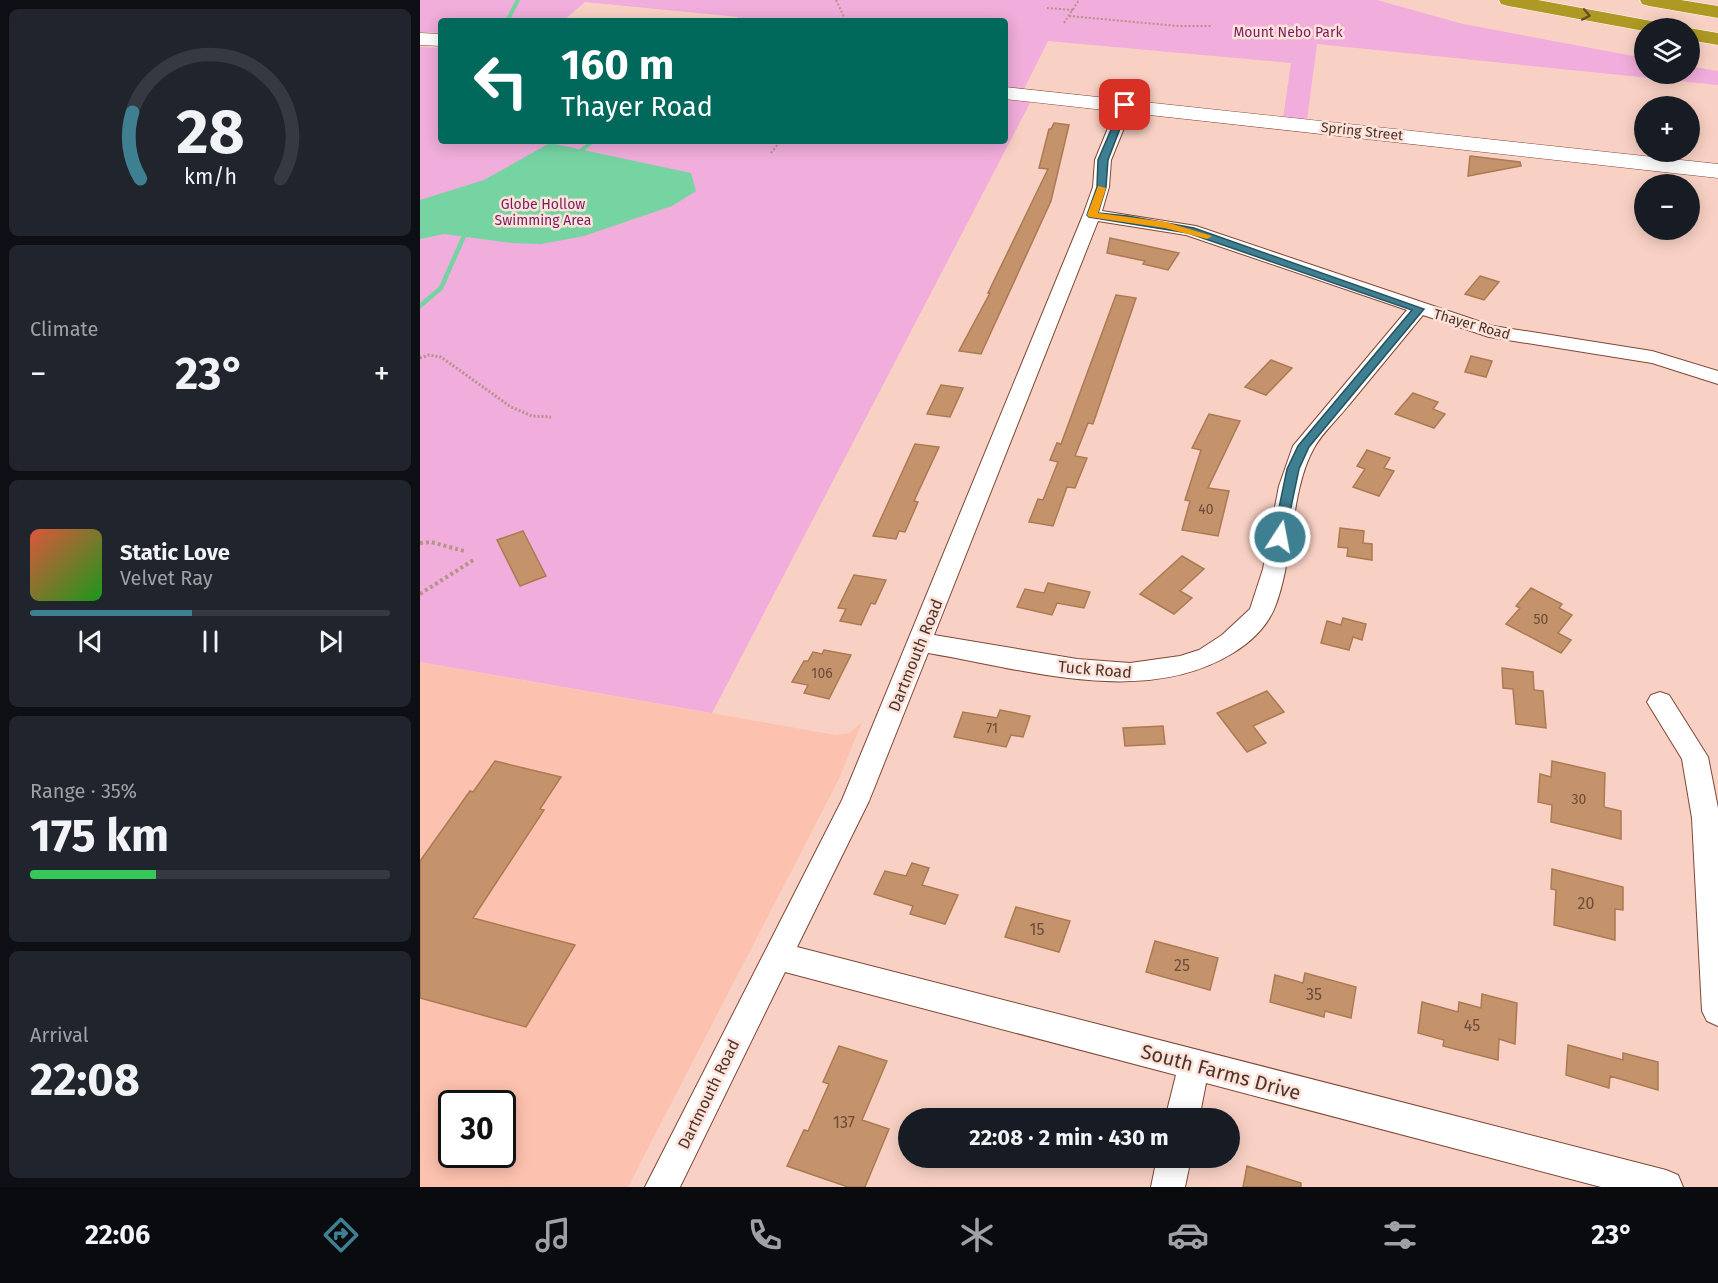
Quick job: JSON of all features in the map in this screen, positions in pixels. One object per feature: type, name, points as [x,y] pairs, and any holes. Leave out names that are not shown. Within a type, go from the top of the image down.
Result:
[{"type":"highway","points":[[1508,0],[1634,24]]},
{"type":"highway","points":[[1649,0],[1718,12]]},
{"type":"highway","points":[[1700,36],[1718,39]]},
{"type":"street","points":[[420,39],[438,40]]},
{"type":"street","name":"Spring Street","points":[[1008,93],[1718,171]]},
{"type":"street","name":"Dartmouth Road","points":[[663,1187],[855,801],[1092,215],[1101,187],[1103,160],[1125,105]]},
{"type":"street","name":"Thayer Road","points":[[1092,215],[1190,230],[1418,309],[1489,331],[1536,341],[1631,353],[1675,363],[1718,378]]},
{"type":"street","name":"Tuck Road","points":[[920,642],[1088,671],[1137,673],[1181,666],[1218,651],[1242,633],[1261,611],[1270,583],[1293,469],[1304,446],[1418,309]]},
{"type":"street","points":[[1660,702],[1695,756],[1712,819],[1718,1011]]},
{"type":"street","name":"South Farms Drive","points":[[777,956],[1666,1187]]},
{"type":"street","points":[[1184,1108],[1194,1065]]},
{"type":"street","points":[[1168,1187],[1172,1168]]},
{"type":"path","points":[[836,0],[845,18]]},
{"type":"path","points":[[1064,23],[1079,0]]},
{"type":"path","points":[[1047,8],[1072,10]]},
{"type":"path","points":[[1069,16],[1178,26],[1211,26]]},
{"type":"path","points":[[771,153],[778,144]]},
{"type":"path","points":[[420,358],[429,355],[441,357],[466,372],[511,407],[532,416],[551,417]]},
{"type":"path","points":[[420,543],[431,542],[464,551]]},
{"type":"path","points":[[420,594],[475,559]]},
{"type":"shaded area","points":[[548,144],[555,144],[691,173],[696,191],[672,206],[584,236],[541,244],[511,243],[444,234],[420,239],[420,200],[484,180]]},
{"type":"shaded area","points":[[420,662],[836,735],[850,733],[862,722],[839,779],[628,1187],[420,1187]]},
{"type":"green space","name":"Mount Nebo Park","points":[[420,0],[1377,0],[1463,24],[1634,56],[1634,76],[1317,44],[1307,120],[1283,118],[1291,63],[1048,41],[1024,89],[1008,87],[1008,18],[738,18],[585,2],[566,18],[438,18],[438,33],[420,32]]},
{"type":"green space","name":"Globe Hollow Swimming Area","points":[[420,47],[438,48],[438,144],[1008,144],[1008,99],[1031,101],[712,713],[420,662]]},
{"type":"green space","name":"Mount Nebo Park","points":[[1700,68],[1718,71],[1718,85],[1700,83]]},
{"type":"building","points":[[1054,123],[1069,125],[1051,201],[981,354],[959,351],[990,293],[988,293],[1048,169],[1039,168],[1049,129]]},
{"type":"building","points":[[1470,156],[1520,162],[1521,166],[1468,176]]},
{"type":"building","points":[[1110,238],[1179,253],[1168,270],[1143,264],[1145,261],[1107,253]]},
{"type":"building","points":[[1480,276],[1499,282],[1484,300],[1465,294]]},
{"type":"building","points":[[1116,295],[1136,298],[1093,424],[1088,423],[1075,456],[1087,458],[1075,488],[1067,487],[1053,526],[1029,522],[1038,499],[1043,500],[1058,462],[1050,460],[1057,443],[1061,444]]},
{"type":"building","points":[[1471,356],[1492,361],[1486,377],[1465,372]]},
{"type":"building","points":[[1271,360],[1292,368],[1266,395],[1245,387]]},
{"type":"building","points":[[941,385],[963,388],[950,417],[927,414]]},
{"type":"building","points":[[1413,393],[1438,402],[1433,409],[1445,414],[1434,428],[1395,414]]},
{"type":"building","points":[[1209,414],[1240,421],[1208,488],[1229,491],[1218,536],[1182,530],[1190,501],[1185,500],[1201,450],[1192,448]]},
{"type":"building","points":[[915,444],[939,447],[914,501],[918,502],[905,532],[899,531],[896,539],[873,536]]},
{"type":"building","points":[[1367,450],[1390,458],[1384,468],[1394,471],[1379,496],[1353,487],[1365,469],[1357,466]]},
{"type":"building","points":[[1340,528],[1364,531],[1363,543],[1372,544],[1372,560],[1347,556],[1348,548],[1338,547]]},
{"type":"building","points":[[523,531],[546,576],[520,586],[497,540]]},
{"type":"building","points":[[1182,556],[1204,569],[1180,591],[1192,598],[1174,614],[1140,594]]},
{"type":"building","points":[[854,575],[886,580],[875,604],[871,603],[861,625],[840,621],[846,609],[838,608]]},
{"type":"building","points":[[1048,583],[1090,592],[1084,608],[1057,603],[1052,615],[1017,607],[1025,589],[1044,593]]},
{"type":"building","points":[[1531,588],[1562,604],[1559,608],[1572,615],[1558,633],[1571,640],[1561,653],[1506,624],[1520,608],[1516,606]]},
{"type":"building","points":[[1343,618],[1366,624],[1362,640],[1353,637],[1349,650],[1321,643],[1327,621],[1341,625]]},
{"type":"building","points":[[824,650],[851,655],[829,699],[804,693],[808,685],[792,682],[804,661],[808,661],[813,652],[822,654]]},
{"type":"building","points":[[1502,668],[1533,672],[1534,690],[1543,691],[1546,728],[1516,724],[1513,689],[1503,688]]},
{"type":"building","points":[[1267,691],[1284,712],[1253,726],[1266,743],[1247,752],[1217,713]]},
{"type":"building","points":[[1000,710],[1030,716],[1023,737],[1011,735],[1006,747],[954,737],[963,712],[997,718]]},
{"type":"building","points":[[1163,726],[1165,744],[1125,746],[1123,728]]},
{"type":"building","points":[[495,761],[561,777],[540,809],[544,810],[473,918],[575,945],[526,1027],[420,998],[420,861],[470,791],[473,792]]},
{"type":"building","points":[[1552,761],[1605,773],[1604,807],[1621,811],[1621,839],[1551,822],[1552,805],[1538,802],[1540,774],[1551,777]]},
{"type":"building","points":[[912,863],[929,868],[922,885],[958,895],[945,924],[910,914],[913,906],[874,894],[885,871],[906,876]]},
{"type":"building","points":[[1552,869],[1623,887],[1623,910],[1615,909],[1615,940],[1554,925],[1556,890],[1551,889]]},
{"type":"building","points":[[1016,907],[1070,921],[1059,952],[1005,937]]},
{"type":"building","points":[[1155,941],[1218,958],[1210,990],[1146,972]]},
{"type":"building","points":[[1305,973],[1356,987],[1351,1018],[1325,1011],[1324,1017],[1270,1002],[1275,975],[1303,983]]},
{"type":"building","points":[[1482,994],[1517,1003],[1515,1044],[1499,1039],[1498,1060],[1443,1046],[1444,1040],[1418,1033],[1422,1002],[1458,1012],[1459,1002],[1481,1008]]},
{"type":"building","points":[[1568,1045],[1623,1060],[1623,1053],[1658,1062],[1658,1090],[1610,1076],[1609,1088],[1566,1075]]},
{"type":"building","points":[[839,1046],[887,1061],[862,1120],[889,1129],[865,1187],[848,1187],[787,1166],[804,1130],[808,1131],[829,1084],[823,1082]]},
{"type":"building","points":[[1247,1166],[1301,1183],[1301,1187],[1243,1187]]},
{"type":"waterway","points":[[509,18],[518,0]]},
{"type":"waterway","points":[[578,153],[589,144]]},
{"type":"waterway","points":[[420,306],[441,288],[464,236],[470,232]]},
{"type":"slow traffic","points":[[1101,188],[1092,215],[1166,225],[1207,236]]},
{"type":"route","points":[[1125,105],[1103,160],[1101,187],[1092,215],[1190,230],[1418,309],[1304,446],[1293,469],[1280,537]]}]
